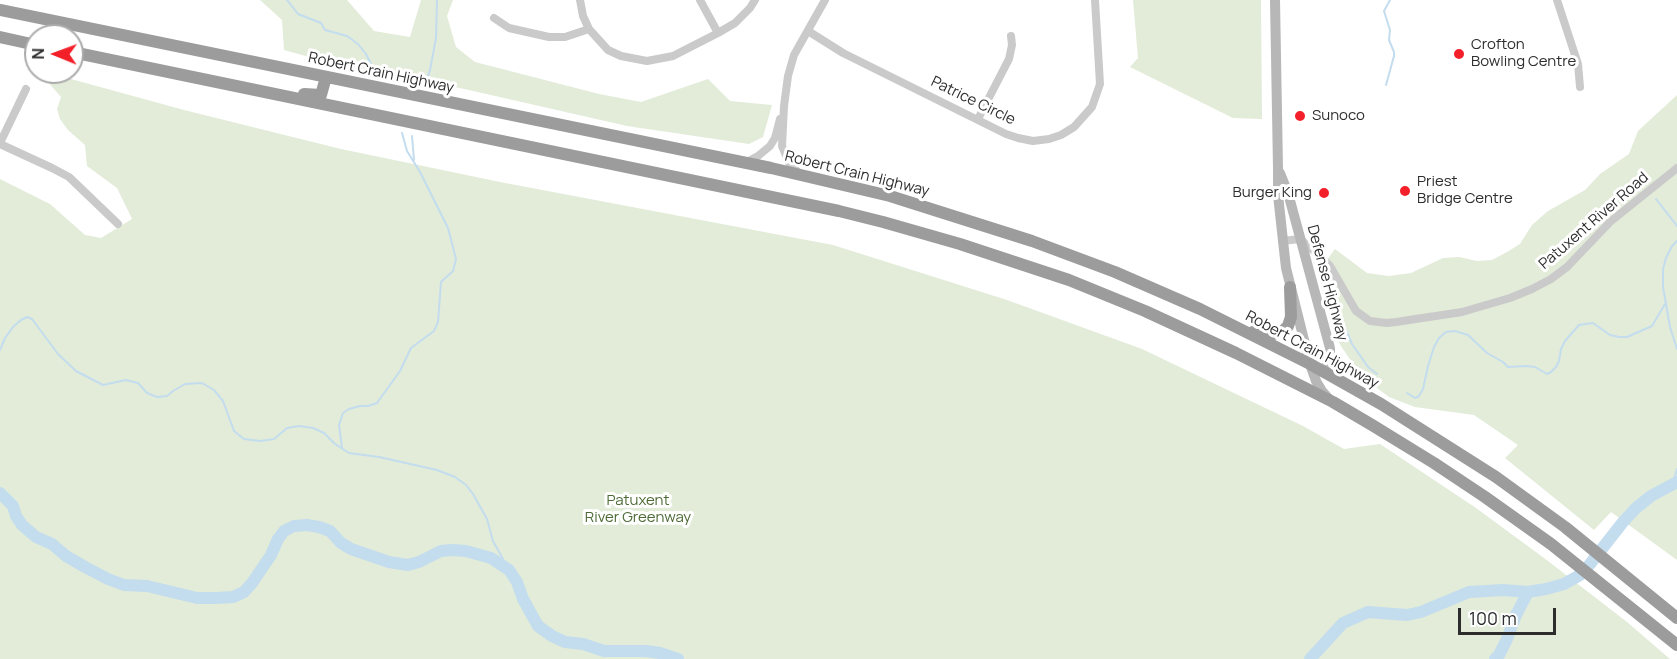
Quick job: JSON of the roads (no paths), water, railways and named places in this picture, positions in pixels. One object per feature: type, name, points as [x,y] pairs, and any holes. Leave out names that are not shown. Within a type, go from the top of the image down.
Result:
[{"type":"highway","name":"Robert Crain Highway","points":[[0,10],[802,175],[922,206],[1032,241],[1134,280],[1247,331],[1310,364],[1320,376],[1382,404],[1496,477],[1565,527],[1677,618]]},
{"type":"highway","points":[[0,37],[24,42]]},
{"type":"highway","points":[[84,54],[839,211],[904,227],[1024,264],[1107,295],[1190,331],[1333,402],[1434,463],[1485,497],[1551,544],[1677,645]]},
{"type":"highway","points":[[255,90],[318,96],[323,93],[326,77]]},
{"type":"highway","points":[[1247,331],[1275,334],[1284,330],[1290,323],[1290,288]]},
{"type":"highway","points":[[1298,384],[1308,384],[1320,376]]},
{"type":"main road","name":"Defense Highway","points":[[1275,0],[1278,195],[1282,241],[1290,288],[1310,364]]},
{"type":"main road","name":"Defense Highway","points":[[1278,168],[1288,193],[1330,348],[1330,356],[1320,376]]},
{"type":"main road","points":[[1320,376],[1322,392],[1333,402]]},
{"type":"street","points":[[580,0],[583,16],[589,29],[608,50],[621,57],[647,61],[673,56],[718,33],[743,16],[755,0]]},
{"type":"street","points":[[700,0],[718,33]]},
{"type":"street","points":[[802,175],[789,162],[782,146],[784,106],[788,76],[794,55],[825,0]]},
{"type":"street","name":"Patrice Circle","points":[[808,31],[843,53],[1006,134],[1033,141],[1061,135],[1074,127],[1092,107],[1100,84],[1095,0]]},
{"type":"street","points":[[1557,0],[1578,64],[1580,87]]},
{"type":"street","points":[[494,18],[509,28],[549,37],[565,37],[589,29]]},
{"type":"street","points":[[978,120],[1009,59],[1011,36]]},
{"type":"street","points":[[26,89],[0,144],[69,177],[118,224]]},
{"type":"street","points":[[744,163],[758,156],[770,146],[775,138],[784,106]]},
{"type":"street","name":"Patuxent River Road","points":[[1300,239],[1330,266],[1356,311],[1370,321],[1387,323],[1462,312],[1510,298],[1551,279],[1567,267],[1610,222],[1677,168]]},
{"type":"street","points":[[1282,241],[1300,239]]},
{"type":"waterway","points":[[287,0],[298,14],[321,23],[325,30],[347,36],[358,44],[372,66]]},
{"type":"waterway","points":[[425,85],[436,38],[437,0]]},
{"type":"waterway","points":[[1386,85],[1394,56],[1384,11],[1390,0]]},
{"type":"waterway","points":[[342,448],[339,425],[343,413],[349,409],[377,403],[400,371],[411,348],[434,331],[438,322],[441,282],[453,271],[456,259],[448,228],[407,151],[402,133]]},
{"type":"waterway","points":[[412,136],[414,160]]},
{"type":"waterway","points":[[1656,199],[1677,226]]},
{"type":"waterway","points":[[1677,241],[1672,246],[1663,269],[1663,287],[1670,327],[1677,349]]},
{"type":"waterway","points":[[1327,282],[1337,299],[1342,321],[1352,344],[1368,367],[1377,374]]},
{"type":"waterway","points":[[1407,393],[1415,398],[1419,396],[1434,347],[1446,332],[1455,331],[1468,335],[1487,353],[1508,367],[1535,367],[1547,374],[1556,367],[1565,341],[1579,325],[1593,323],[1610,335],[1627,337],[1652,326],[1665,304]]},
{"type":"waterway","points":[[0,350],[13,327],[27,317],[32,319],[58,354],[76,371],[103,385],[126,380],[138,383],[147,393],[157,397],[167,396],[185,384],[202,383],[214,390],[223,401],[234,431],[244,439],[260,441],[274,439],[287,428],[299,426],[313,428],[324,433],[349,453],[437,470],[455,477],[473,494],[487,519],[493,541],[509,570]]},
{"type":"waterway","points":[[1673,483],[1677,469]]},
{"type":"waterway","points":[[1310,659],[1343,623],[1368,612],[1407,615],[1421,612],[1469,592],[1503,590],[1528,592],[1564,584],[1580,575],[1636,508],[1651,496],[1677,482]]},
{"type":"waterway","points":[[0,493],[13,506],[22,525],[36,537],[52,544],[66,556],[85,567],[124,585],[147,586],[197,598],[233,597],[244,592],[252,583],[284,531],[294,526],[307,525],[330,531],[341,543],[351,549],[389,562],[408,565],[441,551],[452,550],[466,551],[491,558],[509,570],[538,626],[552,636],[565,642],[583,644],[604,651],[646,651],[678,659]]},
{"type":"waterway","points":[[1495,659],[1507,639],[1528,592]]},
{"type":"place","name":"Crofton Bowling Centre","points":[[1459,54]]},
{"type":"place","name":"Sunoco","points":[[1300,116]]},
{"type":"place","name":"Priest Bridge Centre","points":[[1405,191]]},
{"type":"place","name":"Burger King","points":[[1324,193]]},
{"type":"park label","name":"Patuxent River Greenway","points":[[638,510]]}]
